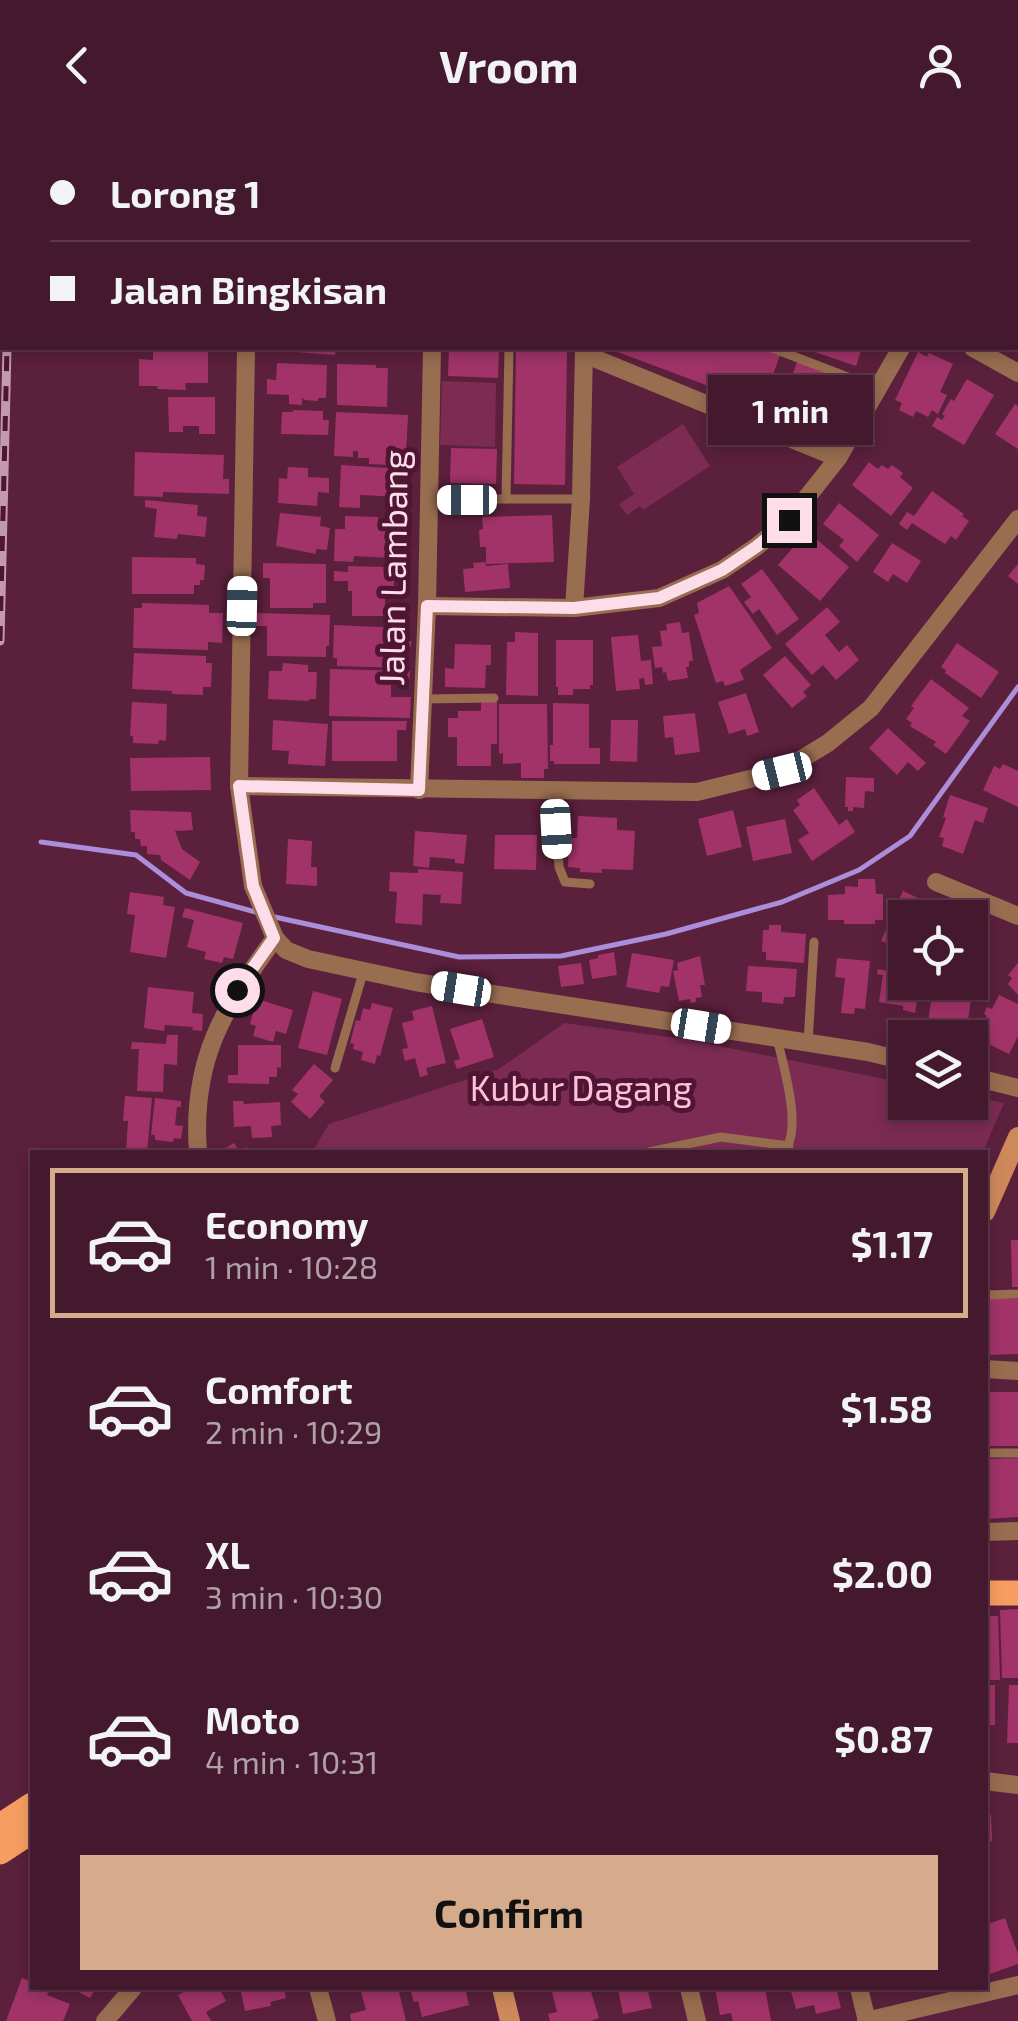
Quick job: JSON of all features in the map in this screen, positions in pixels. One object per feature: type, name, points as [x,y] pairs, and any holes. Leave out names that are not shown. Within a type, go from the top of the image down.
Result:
[{"type":"main road","points":[[0,1826],[30,1807]]},
{"type":"main road","points":[[0,1852],[30,1832]]},
{"type":"street","points":[[246,350],[239,786],[253,886],[272,933],[286,950],[364,973],[888,1057]]},
{"type":"street","name":"Jalan Lambang","points":[[419,790],[432,350]]},
{"type":"street","points":[[427,606],[574,608],[659,598],[722,570],[789,520],[838,458],[901,350]]},
{"type":"street","points":[[977,350],[1018,373]]},
{"type":"street","points":[[574,608],[584,351],[838,458]]},
{"type":"street","points":[[239,786],[697,792],[782,771],[828,743],[870,708],[1018,519]]},
{"type":"street","points":[[936,882],[1018,916]]},
{"type":"street","points":[[198,1150],[196,1122],[208,1055],[237,990],[272,933]]},
{"type":"street","points":[[988,1080],[1018,1088]]},
{"type":"street","points":[[988,1205],[1018,1137]]},
{"type":"street","points":[[988,1369],[1018,1371]]},
{"type":"street","points":[[988,1532],[1018,1532]]},
{"type":"street","points":[[988,1781],[1018,1785]]},
{"type":"street","points":[[858,1990],[866,2021],[1018,1985]]},
{"type":"street","points":[[106,2021],[131,1990]]},
{"type":"street","points":[[319,1990],[327,2021]]},
{"type":"street","points":[[502,1990],[510,2021]]},
{"type":"street","points":[[689,1990],[697,2021]]},
{"type":"lane","points":[[506,499],[510,350]]},
{"type":"lane","points":[[777,350],[878,388]]},
{"type":"lane","points":[[429,500],[581,498]]},
{"type":"lane","points":[[423,699],[494,698]]},
{"type":"lane","points":[[554,791],[559,867],[565,882],[590,884]]},
{"type":"lane","points":[[808,1043],[814,942]]},
{"type":"lane","points":[[335,1068],[364,973]]},
{"type":"lane","points":[[659,1150],[721,1137],[786,1150],[793,1117],[777,1038]]},
{"type":"lane","points":[[988,1295],[1018,1294]]},
{"type":"lane","points":[[988,1454],[1018,1453]]},
{"type":"green space","points":[[442,381],[496,383],[495,447],[440,445]]},
{"type":"green space","points":[[683,424],[710,466],[643,510],[640,506],[627,515],[619,504],[634,494],[617,467]]},
{"type":"green space","name":"Kubur Dagang","points":[[564,1023],[684,1039],[888,1080],[888,1120],[988,1120],[988,1100],[1004,1103],[984,1150],[313,1150],[329,1124],[499,1069]]},
{"type":"building","points":[[153,350],[208,350],[208,383],[185,383],[186,390],[139,386],[139,359],[153,360]]},
{"type":"building","points":[[270,350],[336,350],[335,355]]},
{"type":"building","points":[[449,350],[499,350],[498,378],[448,376]]},
{"type":"building","points":[[516,350],[567,350],[565,485],[514,484]]},
{"type":"building","points":[[612,350],[781,352],[762,406]]},
{"type":"building","points":[[809,350],[861,350],[856,366]]},
{"type":"building","points":[[918,352],[953,364],[940,392],[947,395],[938,414],[932,410],[928,417],[916,411],[913,417],[899,410],[902,403],[895,400]]},
{"type":"building","points":[[798,359],[851,382],[822,428],[799,415],[800,410],[794,408],[791,417],[779,413]]},
{"type":"building","points":[[277,363],[327,365],[326,398],[302,398],[302,405],[289,404],[289,395],[267,394],[267,379],[276,380]]},
{"type":"building","points":[[337,364],[388,368],[387,407],[337,405]]},
{"type":"building","points":[[967,379],[994,395],[964,445],[932,426],[937,417],[942,420],[945,416],[942,414]]},
{"type":"building","points":[[168,397],[215,397],[215,434],[199,434],[199,426],[183,426],[183,432],[169,432]]},
{"type":"building","points":[[1015,404],[1018,406],[1018,449],[995,434]]},
{"type":"building","points":[[323,411],[323,420],[329,420],[328,435],[281,434],[282,412]]},
{"type":"building","points":[[336,412],[408,415],[406,455],[389,455],[389,465],[369,464],[369,458],[358,458],[358,451],[353,451],[353,457],[334,456]]},
{"type":"building","points":[[451,448],[497,449],[496,484],[450,483]]},
{"type":"building","points":[[135,452],[224,455],[223,479],[229,479],[229,494],[163,492],[163,497],[134,496]]},
{"type":"building","points":[[869,462],[878,469],[892,465],[913,488],[891,516],[852,485]]},
{"type":"building","points":[[341,465],[404,469],[403,497],[360,495],[360,508],[339,507]]},
{"type":"building","points":[[288,467],[308,468],[308,477],[329,478],[329,493],[318,492],[317,506],[278,503],[279,478],[287,479]]},
{"type":"building","points":[[932,491],[969,521],[956,540],[951,536],[945,544],[912,523],[907,530],[899,524],[907,512],[914,516]]},
{"type":"building","points":[[145,500],[198,505],[197,516],[207,517],[205,537],[154,537],[157,509],[145,507]]},
{"type":"building","points":[[839,503],[879,535],[857,562],[839,546],[844,540],[823,524]]},
{"type":"building","points":[[280,513],[321,517],[320,526],[330,528],[327,550],[316,549],[316,554],[276,546]]},
{"type":"building","points":[[552,515],[554,562],[486,564],[486,547],[480,547],[482,517]]},
{"type":"building","points":[[345,516],[378,517],[378,530],[392,531],[391,558],[354,556],[353,562],[334,561],[335,529],[345,529]]},
{"type":"building","points":[[807,531],[849,567],[820,601],[778,565]]},
{"type":"building","points":[[892,543],[921,561],[907,583],[893,574],[888,582],[873,572]]},
{"type":"building","points":[[132,557],[196,558],[196,564],[205,565],[204,580],[194,585],[194,594],[132,594]]},
{"type":"building","points":[[485,562],[486,566],[508,564],[510,588],[465,592],[463,569]]},
{"type":"building","points":[[263,563],[326,564],[326,603],[313,603],[313,608],[270,608],[270,578],[263,578]]},
{"type":"building","points":[[1018,564],[1018,584],[1008,576]]},
{"type":"building","points":[[348,566],[385,567],[385,571],[394,571],[394,588],[385,588],[385,616],[352,616],[348,581],[334,581],[334,571],[348,572]]},
{"type":"building","points":[[762,569],[799,619],[777,635],[759,609],[753,614],[744,602],[751,597],[741,584]]},
{"type":"building","points":[[729,586],[772,648],[740,670],[744,680],[725,686],[723,681],[716,683],[694,615],[699,613],[697,603]]},
{"type":"building","points":[[142,603],[209,605],[209,613],[223,613],[222,643],[208,642],[208,650],[133,648],[134,608],[142,608]]},
{"type":"building","points":[[827,607],[840,622],[825,635],[839,652],[847,645],[859,660],[836,680],[823,665],[812,675],[785,644]]},
{"type":"building","points":[[257,613],[330,615],[326,657],[267,656],[267,626],[256,626]]},
{"type":"building","points":[[680,622],[682,633],[689,632],[693,661],[686,667],[688,678],[668,681],[662,667],[655,668],[652,647],[662,646],[660,631],[667,630],[666,624]]},
{"type":"building","points":[[334,625],[402,628],[401,641],[411,641],[411,647],[405,646],[404,668],[337,666],[337,658],[333,658]]},
{"type":"building","points":[[515,632],[538,633],[538,696],[506,695],[507,642],[515,642]]},
{"type":"building","points":[[638,635],[641,661],[651,660],[653,684],[645,685],[644,678],[639,679],[640,689],[616,691],[611,637]]},
{"type":"building","points":[[556,640],[593,640],[590,689],[573,689],[573,695],[558,695]]},
{"type":"building","points":[[957,643],[999,672],[981,698],[941,667]]},
{"type":"building","points":[[455,644],[491,645],[485,688],[445,687],[445,668],[454,669]]},
{"type":"building","points":[[134,653],[206,656],[206,663],[212,663],[211,687],[203,687],[203,695],[132,689]]},
{"type":"building","points":[[785,656],[811,685],[803,692],[807,696],[792,708],[763,675]]},
{"type":"building","points":[[283,663],[308,665],[308,672],[317,672],[316,699],[268,699],[269,671],[282,671]]},
{"type":"building","points":[[330,669],[410,671],[409,686],[391,685],[391,697],[411,697],[410,718],[329,716]]},
{"type":"building","points":[[931,679],[969,708],[962,716],[970,721],[946,754],[906,719]]},
{"type":"building","points":[[746,693],[759,732],[747,736],[745,729],[729,734],[718,702]]},
{"type":"building","points":[[132,702],[167,704],[166,741],[133,743]]},
{"type":"building","points":[[481,702],[497,702],[497,744],[491,744],[491,766],[457,766],[457,737],[448,737],[448,718],[458,718],[458,711],[481,711]]},
{"type":"building","points":[[553,703],[589,704],[589,748],[600,748],[600,764],[550,761]]},
{"type":"building","points":[[499,704],[547,704],[548,769],[544,769],[544,778],[521,778],[521,763],[503,764],[503,753],[499,754]]},
{"type":"building","points":[[695,713],[700,752],[675,755],[673,737],[665,738],[663,716]]},
{"type":"building","points":[[273,720],[328,724],[325,766],[288,764],[289,751],[272,750]]},
{"type":"building","points":[[611,720],[638,720],[637,762],[610,761]]},
{"type":"building","points":[[332,721],[407,721],[406,730],[397,730],[397,761],[332,761]]},
{"type":"building","points":[[888,728],[926,763],[918,771],[908,762],[897,775],[869,748]]},
{"type":"building","points":[[210,757],[211,790],[131,791],[130,758]]},
{"type":"building","points":[[1003,764],[1018,771],[1018,807],[983,790],[994,766],[1000,769]]},
{"type":"building","points":[[846,777],[874,778],[874,792],[865,791],[864,808],[853,807],[853,811],[848,811],[845,807]]},
{"type":"building","points":[[814,788],[839,825],[847,819],[855,832],[812,861],[798,840],[809,833],[793,810],[800,805],[797,800]]},
{"type":"building","points":[[950,795],[988,808],[983,823],[975,820],[963,854],[942,846],[944,838],[939,837]]},
{"type":"building","points":[[130,810],[191,812],[193,830],[175,831],[182,849],[200,862],[190,880],[161,860],[160,855],[147,854],[147,846],[141,846],[135,832],[131,832]]},
{"type":"building","points":[[733,810],[742,847],[707,856],[698,819]]},
{"type":"building","points":[[578,816],[617,818],[617,830],[635,831],[633,870],[580,872],[580,868],[568,867],[569,838],[577,838]]},
{"type":"building","points":[[785,819],[792,853],[753,861],[746,827]]},
{"type":"building","points":[[415,831],[467,835],[464,864],[455,863],[455,859],[430,857],[429,868],[413,866]]},
{"type":"building","points":[[495,835],[537,835],[536,870],[494,869]]},
{"type":"building","points":[[288,839],[312,841],[311,867],[317,867],[317,886],[286,884]]},
{"type":"building","points":[[418,869],[463,872],[461,904],[440,903],[441,895],[423,894],[422,925],[395,923],[397,892],[389,891],[390,872],[418,873]]},
{"type":"building","points":[[858,879],[875,879],[876,894],[883,894],[883,920],[875,920],[875,924],[844,924],[844,920],[828,920],[828,895],[845,894],[845,886],[858,887]]},
{"type":"building","points":[[903,891],[922,900],[899,900]]},
{"type":"building","points":[[130,892],[164,897],[163,905],[175,907],[166,958],[130,952],[135,915],[127,914]]},
{"type":"building","points":[[185,908],[243,923],[233,959],[224,957],[222,963],[204,959],[206,952],[187,947],[194,920],[182,917]]},
{"type":"building","points":[[769,925],[781,925],[781,932],[806,934],[804,963],[766,960],[766,952],[762,952],[763,930],[769,930]]},
{"type":"building","points":[[888,925],[888,943],[881,941]]},
{"type":"building","points":[[614,952],[617,975],[592,979],[589,960]]},
{"type":"building","points":[[632,953],[674,960],[669,987],[661,986],[659,993],[626,987]]},
{"type":"building","points":[[700,956],[705,985],[700,985],[702,997],[691,1003],[690,999],[679,1001],[673,971],[678,970],[677,963]]},
{"type":"building","points":[[837,958],[870,961],[865,1009],[855,1008],[854,1014],[841,1013],[845,978],[835,977]]},
{"type":"building","points":[[581,963],[584,984],[561,987],[558,966]]},
{"type":"building","points":[[1018,963],[1018,995],[1008,984],[1012,978],[1008,975]]},
{"type":"building","points":[[748,966],[797,969],[795,997],[784,997],[783,1004],[762,1002],[762,992],[746,991]]},
{"type":"building","points":[[878,969],[888,971],[888,1000],[917,1000],[915,1013],[903,1010],[903,1006],[879,1002],[883,975],[877,974]]},
{"type":"building","points":[[148,987],[194,992],[192,1013],[203,1014],[202,1031],[165,1025],[164,1031],[144,1028]]},
{"type":"building","points":[[313,991],[342,999],[327,1055],[298,1048]]},
{"type":"building","points":[[999,995],[1018,1004],[1018,1036],[1009,1054],[988,1044],[988,1020],[984,1014],[987,1007],[992,1009]]},
{"type":"building","points":[[257,999],[293,1010],[286,1034],[276,1031],[273,1042],[253,1036],[256,1026],[250,1024]]},
{"type":"building","points":[[931,1000],[971,1000],[968,1020],[928,1020]]},
{"type":"building","points":[[372,1003],[393,1008],[375,1064],[361,1060],[363,1052],[353,1049],[354,1044],[350,1043],[356,1020],[360,1021],[363,1008],[370,1010]]},
{"type":"building","points":[[432,1006],[446,1063],[426,1068],[428,1075],[420,1077],[415,1058],[405,1061],[402,1049],[408,1048],[402,1023],[414,1020],[412,1011]]},
{"type":"building","points":[[482,1019],[494,1057],[457,1069],[454,1061],[460,1059],[450,1029]]},
{"type":"building","points":[[167,1035],[178,1035],[177,1065],[164,1064],[163,1092],[137,1091],[139,1049],[131,1049],[132,1042],[166,1044]]},
{"type":"building","points":[[238,1045],[281,1045],[277,1077],[269,1077],[269,1084],[228,1083],[228,1075],[238,1075]]},
{"type":"building","points":[[314,1064],[333,1080],[319,1096],[325,1102],[310,1119],[291,1102],[298,1094],[292,1090]]},
{"type":"building","points":[[125,1096],[152,1098],[147,1150],[126,1150],[128,1121],[123,1121]]},
{"type":"building","points":[[155,1098],[181,1101],[175,1125],[183,1126],[181,1139],[155,1140],[155,1135],[151,1135]]},
{"type":"building","points":[[233,1101],[280,1102],[281,1125],[271,1126],[272,1137],[252,1138],[251,1126],[234,1127]]},
{"type":"building","points":[[1011,1240],[1018,1240],[1018,1287],[1012,1287]]},
{"type":"building","points":[[988,1299],[1018,1299],[1018,1354],[988,1355]]},
{"type":"building","points":[[988,1392],[1018,1392],[1018,1446],[988,1446]]},
{"type":"building","points":[[1018,1458],[1018,1517],[988,1519],[988,1459]]},
{"type":"building","points":[[1018,1609],[1018,1678],[1002,1678],[1000,1610]]},
{"type":"building","points":[[988,1616],[998,1616],[1000,1680],[988,1680]]},
{"type":"building","points":[[988,1685],[995,1685],[995,1725],[989,1725],[989,1736]]},
{"type":"building","points":[[1009,1685],[1018,1685],[1018,1743],[1007,1743]]},
{"type":"building","points":[[988,1815],[991,1815],[992,1841],[988,1842]]},
{"type":"building","points":[[1005,1918],[1018,1954],[1018,1964],[990,1974],[988,1970],[988,1924]]},
{"type":"building","points":[[22,1978],[30,1981],[30,1990],[49,1990],[47,1995],[70,2004],[63,2021],[6,2021]]},
{"type":"building","points":[[75,1990],[95,1990],[90,1998]]},
{"type":"building","points":[[188,1990],[220,1990],[226,2001],[206,2012],[211,2021],[192,2021],[178,1995]]},
{"type":"building","points":[[240,1990],[284,1990],[286,1998],[270,2002],[271,2006],[245,2011]]},
{"type":"building","points":[[361,1990],[398,1990],[406,2021],[351,2021],[350,2014],[366,2010]]},
{"type":"building","points":[[411,1990],[465,1990],[469,2005],[422,2017],[418,2001],[414,2002]]},
{"type":"building","points":[[591,1990],[599,2018],[550,2021],[548,2014],[557,2012],[552,1992]]},
{"type":"building","points":[[618,1990],[648,1990],[652,2008],[623,2014]]},
{"type":"building","points":[[715,1990],[765,1990],[771,2021],[733,2021],[731,2013],[720,2015]]},
{"type":"building","points":[[791,1990],[836,1990],[841,2008],[816,2014],[814,2005],[796,2009]]},
{"type":"waterway","points":[[270,916],[459,957],[561,956],[666,934],[782,902],[859,870],[910,836],[1018,687]]},
{"type":"waterway","points":[[41,842],[136,855],[186,893],[259,913]]},
{"type":"railway","points":[[0,641],[7,350]]},
{"type":"route","points":[[237,990],[274,938],[253,886],[239,786],[419,790],[427,606],[574,608],[659,598],[722,570],[789,520]]}]
